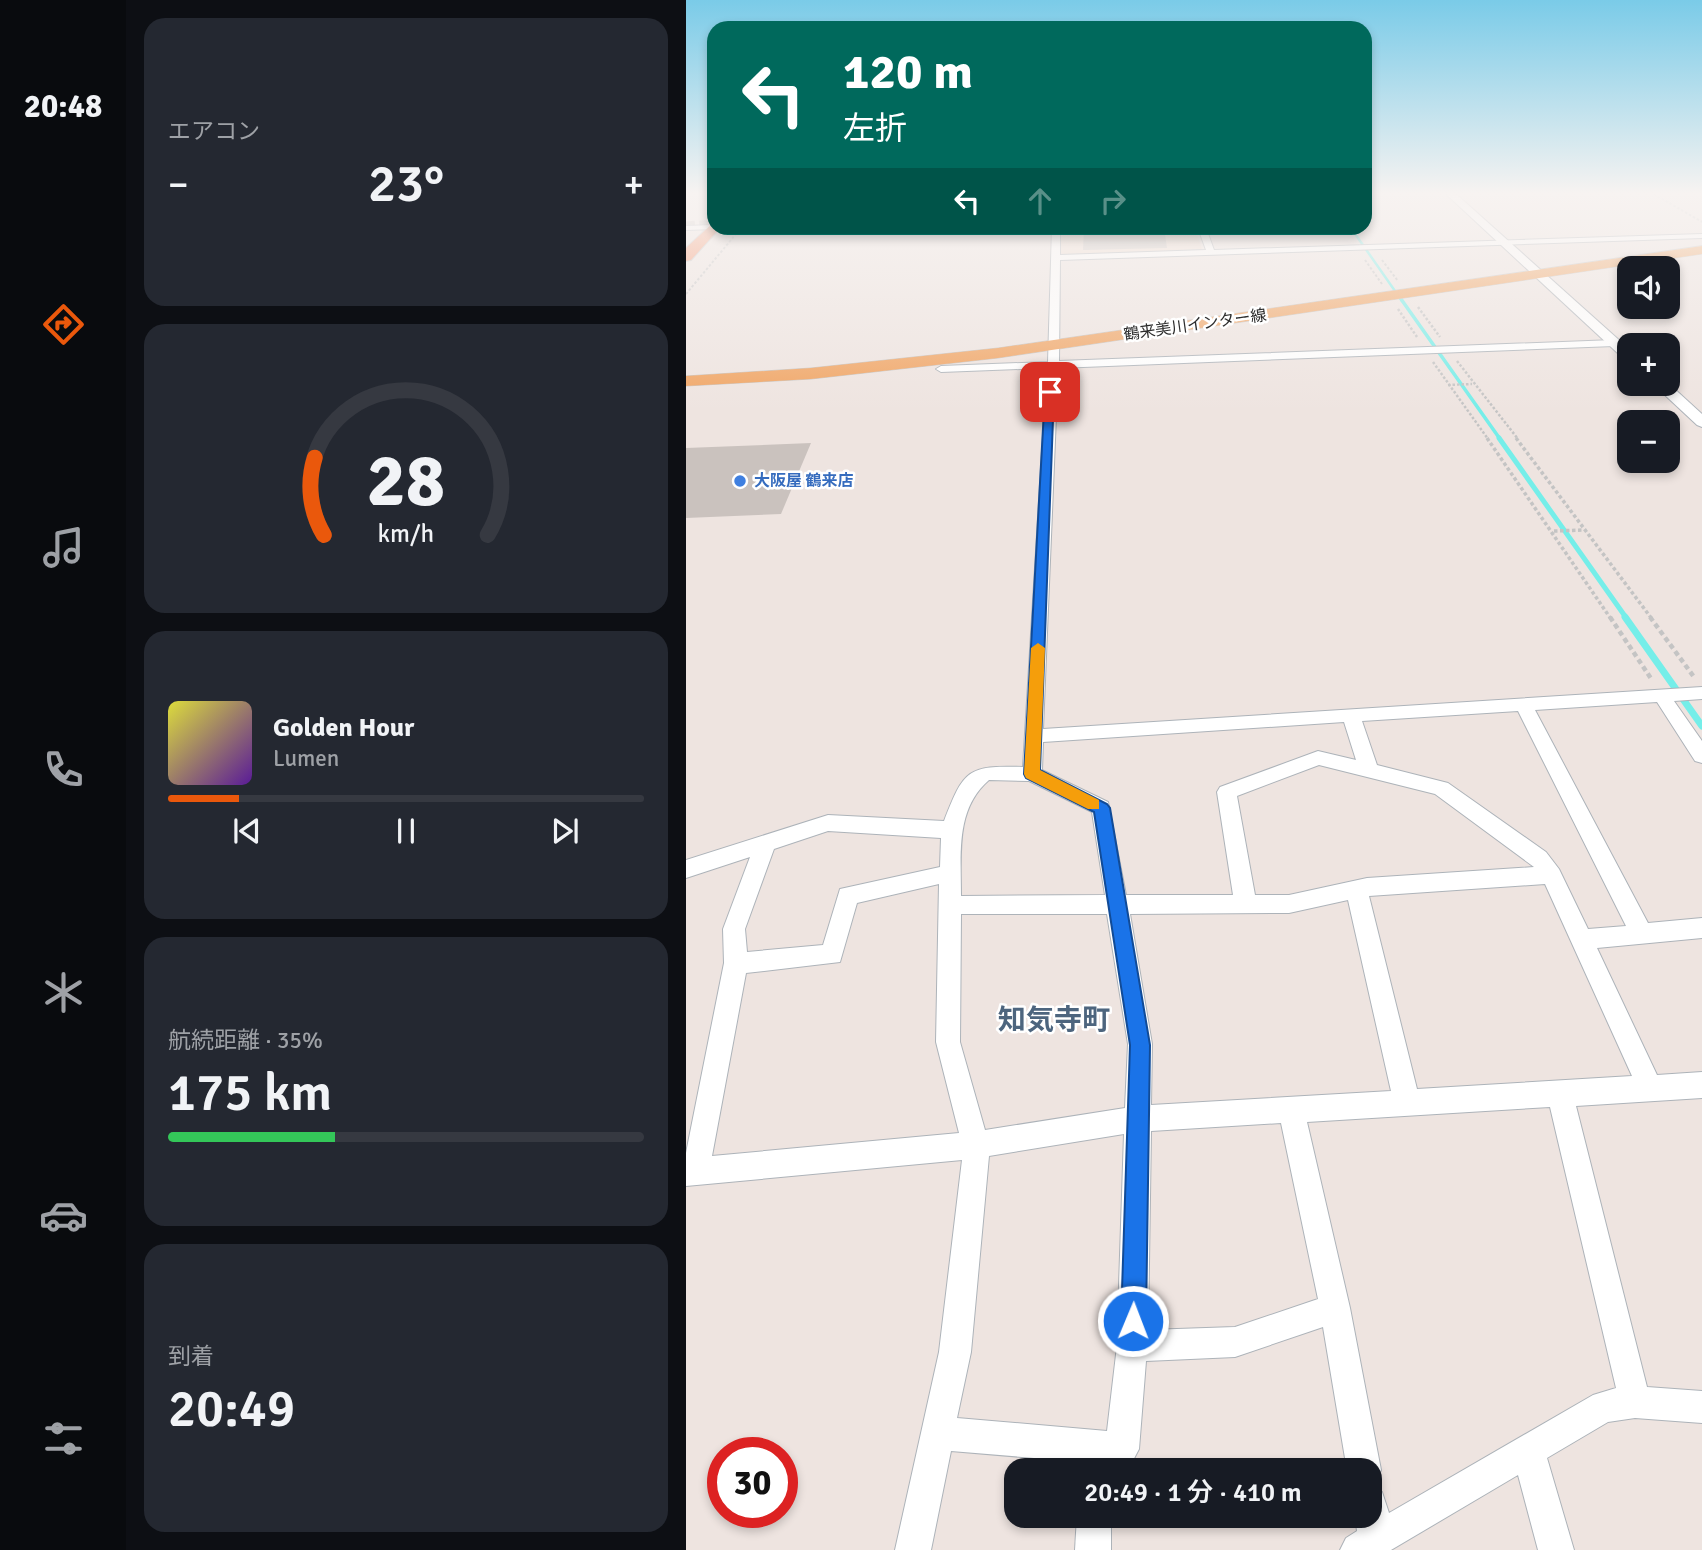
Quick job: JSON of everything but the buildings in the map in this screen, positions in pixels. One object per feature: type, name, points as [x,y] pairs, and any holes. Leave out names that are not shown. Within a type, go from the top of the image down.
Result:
[{"type":"main road","name":"鶴来美川インター線","points":[[686,381],[765,378],[871,369],[1054,346],[1592,266]]},
{"type":"street","points":[[1031,774],[1056,266]]},
{"type":"street","points":[[1531,266],[1617,346]]},
{"type":"street","points":[[941,369],[1614,343]]},
{"type":"street","points":[[1673,396],[1702,422]]},
{"type":"street","points":[[1033,736],[1666,695],[1696,688]]},
{"type":"street","points":[[1666,695],[1702,756]]},
{"type":"street","points":[[1523,704],[1642,934]]},
{"type":"street","points":[[1350,715],[1369,771]]},
{"type":"street","points":[[1245,903],[1227,792],[1318,758],[1441,788],[1539,859],[1551,875],[1651,1090]]},
{"type":"street","points":[[913,1550],[955,1352],[976,1145],[948,1042],[951,830],[967,788],[985,773],[1031,774],[1101,808],[1140,1045],[1132,1346],[1115,1458]]},
{"type":"street","points":[[686,869],[828,823],[951,830]]},
{"type":"street","points":[[766,843],[734,929],[736,963],[691,1172],[976,1145],[1138,1119],[1702,1086]]},
{"type":"street","points":[[736,963],[832,955],[848,896],[951,873]]},
{"type":"street","points":[[950,905],[1289,904],[1356,889],[1551,875]]},
{"type":"street","points":[[1356,889],[1407,1103]]},
{"type":"street","points":[[1581,940],[1702,928]]},
{"type":"street","points":[[1560,1095],[1635,1402]]},
{"type":"street","points":[[1291,1110],[1335,1308],[1362,1458]]},
{"type":"street","points":[[1132,1346],[1235,1342],[1335,1308]]},
{"type":"street","points":[[1367,1545],[1604,1406],[1635,1402],[1702,1406]]},
{"type":"street","points":[[938,1433],[1102,1458]]},
{"type":"street","points":[[1528,1451],[1556,1550]]},
{"type":"street","points":[[1093,1550],[1094,1528]]},
{"type":"path","points":[[686,293],[709,266]]},
{"type":"path","points":[[1381,266],[1401,295],[1449,350],[1472,384],[1483,391],[1583,530]]},
{"type":"path","points":[[1426,350],[1666,695]]},
{"type":"path","points":[[1449,385],[1472,384]]},
{"type":"path","points":[[1554,531],[1588,532],[1696,688]]},
{"type":"waterway","points":[[1378,266],[1402,301]]},
{"type":"waterway","points":[[1401,299],[1500,439]]},
{"type":"waterway","points":[[1499,438],[1627,619]]},
{"type":"waterway","points":[[1625,617],[1702,726]]},
{"type":"slow traffic","points":[[1038,648],[1031,774],[1094,804]]},
{"type":"place","name":"大阪屋 鶴来店","points":[[740,481]]},
{"type":"district","name":"知気寺町","points":[[1054,1020]]},
{"type":"route","points":[[1050,392],[1031,774],[1101,808],[1140,1045],[1133,1321]]}]
